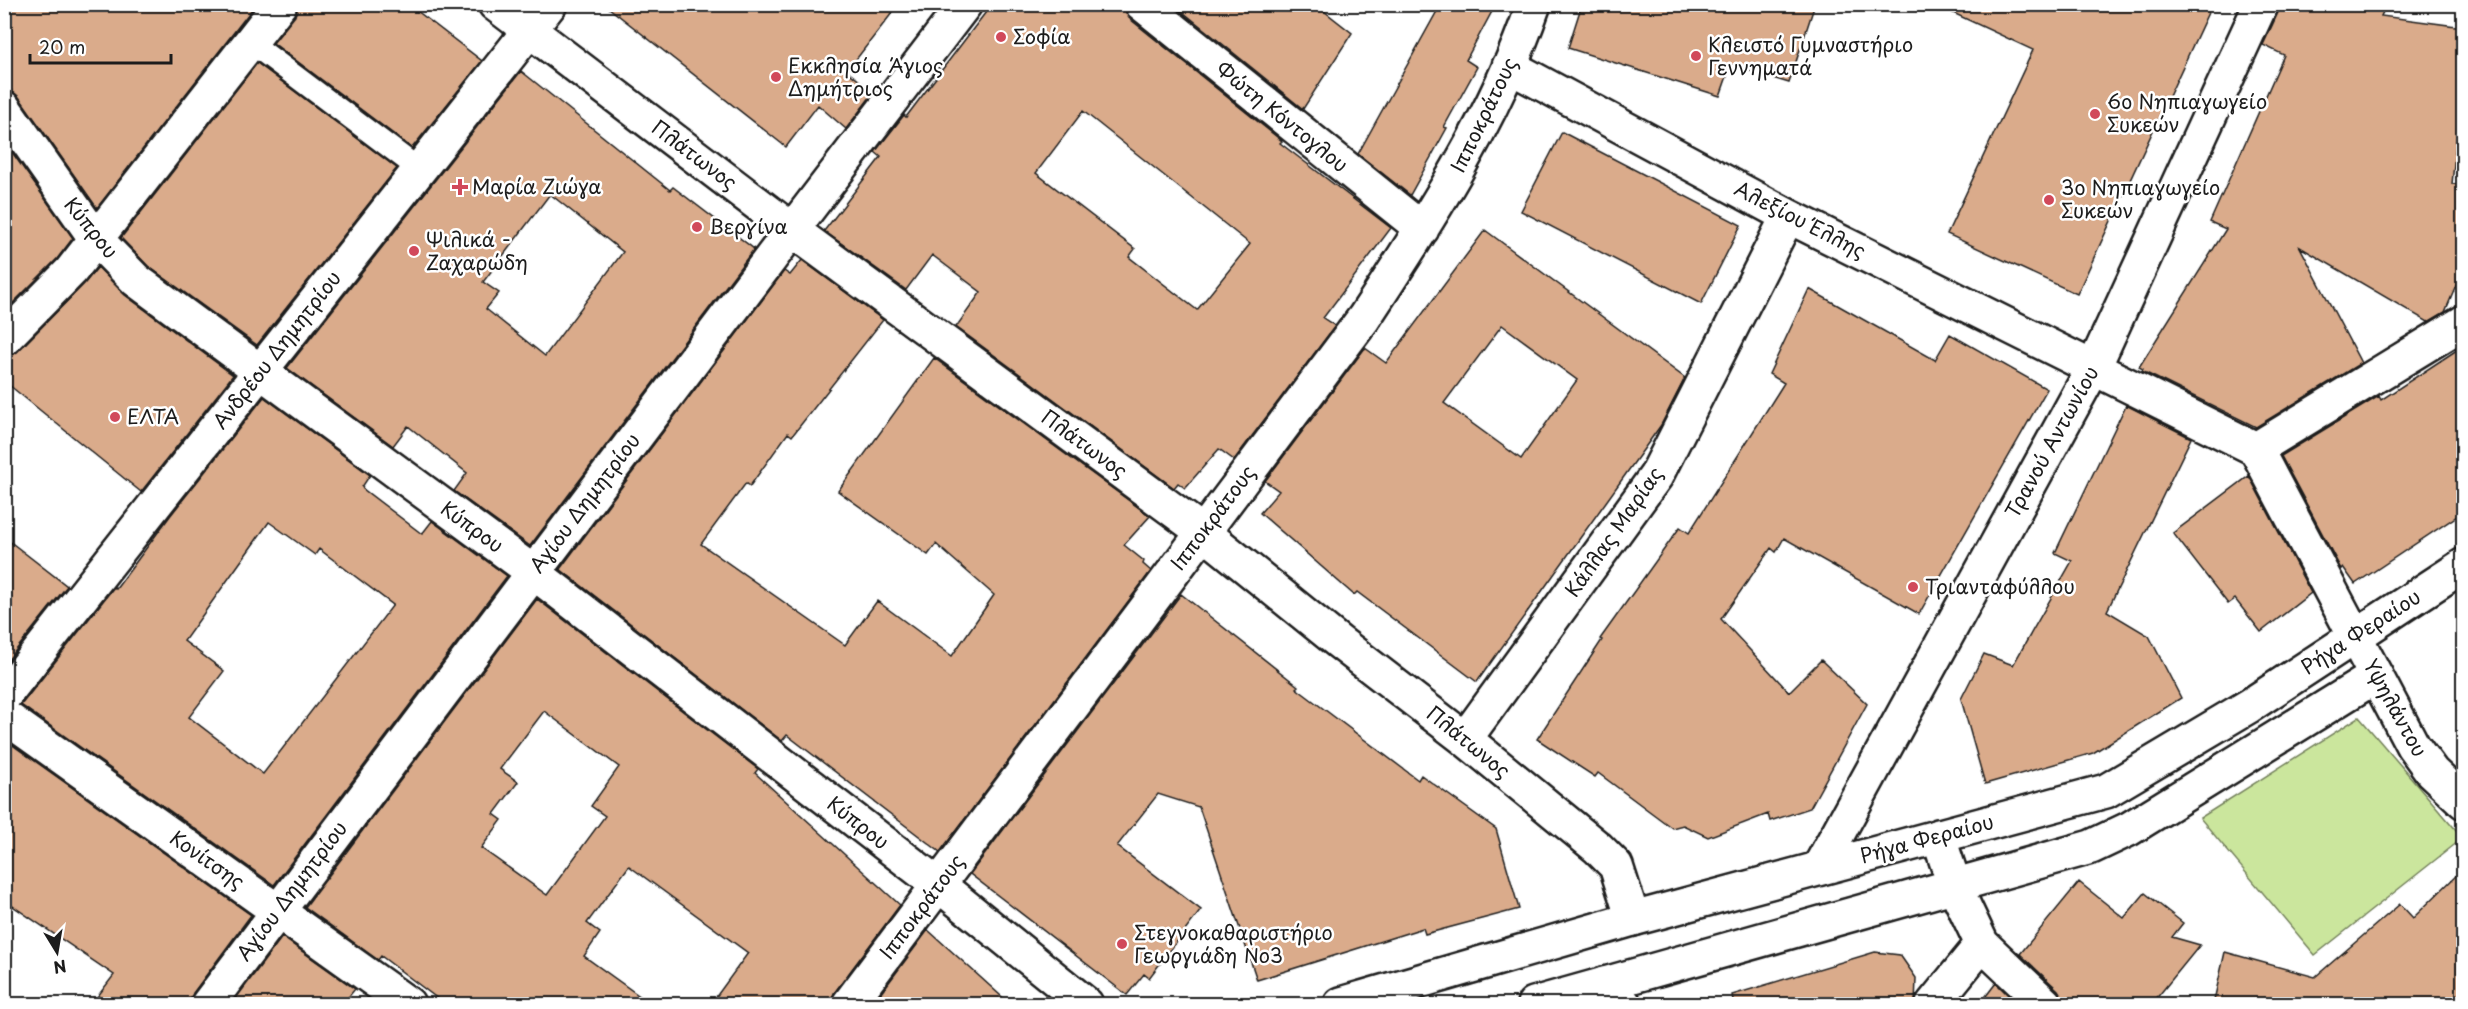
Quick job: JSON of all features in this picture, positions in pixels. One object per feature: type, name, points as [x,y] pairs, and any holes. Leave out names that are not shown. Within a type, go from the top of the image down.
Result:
[{"type":"street","points":[[4,339],[70,271],[280,4]]},
{"type":"street","name":"Πλάτωνος","points":[[495,4],[792,230],[1203,532],[1339,642],[1465,739],[1598,848],[1616,866],[1633,919]]},
{"type":"street","name":"Ανδρέου Δημητρίου","points":[[4,696],[260,370],[531,31],[550,4]]},
{"type":"street","name":"Αγίου Δημητρίου","points":[[208,1005],[533,572],[965,4]]},
{"type":"street","name":"Φώτη Κόντογλου","points":[[1142,4],[1422,229]]},
{"type":"street","name":"Ιπποκράτους","points":[[849,1005],[940,886],[1036,752],[1364,318],[1422,229],[1471,145],[1509,66],[1534,4]]},
{"type":"street","name":"Τρανού Αντωνίου","points":[[1819,868],[2094,367],[2261,4]]},
{"type":"street","name":"Αλεξίου Έλλης","points":[[1509,66],[1788,216],[2256,449]]},
{"type":"street","name":"Κύπρου","points":[[4,108],[96,238],[136,280],[533,572],[940,886],[1086,1005]]},
{"type":"street","name":"Κάλλας Μαρίας","points":[[1465,739],[1656,476],[1788,216]]},
{"type":"street","points":[[2256,449],[2463,322]]},
{"type":"street","name":"Υψηλάντου","points":[[2256,449],[2420,757],[2463,802]]},
{"type":"street","name":"Ρήγα Φεραίου","points":[[1341,1005],[1633,919],[2106,792],[2249,706],[2463,565]]},
{"type":"street","points":[[1534,1005],[1614,994],[1955,887],[2063,856],[2114,838],[2376,676]]},
{"type":"street","name":"Κονίτσης","points":[[4,716],[408,1005]]},
{"type":"street","points":[[1938,836],[1955,887],[1982,944],[2045,1005]]},
{"type":"street","points":[[1933,1005],[1982,944]]},
{"type":"lane","points":[[250,42],[420,170]]},
{"type":"green space","points":[[2359,717],[2463,838],[2315,955],[2200,818]]},
{"type":"building","points":[[4,4],[256,4],[97,208],[19,97],[12,91],[4,90]]},
{"type":"building","points":[[298,4],[408,4],[482,61],[412,148],[273,43],[295,16]]},
{"type":"building","name":"Εκκλησία Άγιος Δημήτριος","points":[[604,4],[899,4],[847,71],[874,92],[846,129],[818,105],[786,147]]},
{"type":"building","points":[[992,4],[1123,4],[1130,19],[1282,141],[1280,143],[1391,228],[1323,318],[1335,326],[1234,460],[1219,449],[1185,488],[1178,483],[1174,488],[956,327],[981,292],[932,255],[906,290],[824,231],[881,157],[875,152],[904,115],[906,117]],"holes":[[[1083,111],[1250,244],[1197,310],[1129,257],[1135,249],[1036,173]]]},
{"type":"building","points":[[1173,4],[1315,4],[1352,33],[1303,109]]},
{"type":"building","points":[[1441,4],[1496,4],[1466,60],[1477,67],[1410,195],[1358,154]]},
{"type":"building","name":"Κλειστό Γυμναστήριο Γεννηματά","points":[[1582,4],[1815,4],[1789,83],[1731,65],[1720,96],[1568,48]]},
{"type":"building","points":[[1934,4],[2212,4],[2077,294],[1947,234],[2033,50]]},
{"type":"building","points":[[2282,4],[2387,4],[2381,16],[2463,27],[2463,114],[2459,113],[2452,184],[2463,185],[2463,242],[2461,274],[2445,312],[2428,322],[2300,247],[2361,363],[2256,427],[2142,371],[2143,369],[2139,367],[2226,229],[2210,222],[2284,55],[2263,45]]},
{"type":"building","points":[[257,63],[397,168],[257,345],[148,266],[121,238]]},
{"type":"building","points":[[521,71],[670,190],[673,187],[754,249],[530,546],[454,491],[467,473],[408,426],[393,446],[287,368]],"holes":[[[550,194],[623,252],[545,356],[486,309],[499,293],[483,282]]]},
{"type":"building","points":[[1562,132],[1741,225],[1701,304],[1521,211]]},
{"type":"building","points":[[4,141],[73,238],[57,259],[4,312]]},
{"type":"building","points":[[1485,230],[1685,378],[1661,425],[1477,682],[1357,592],[1354,595],[1260,513],[1279,491],[1265,481],[1365,348],[1386,363]],"holes":[[[1502,325],[1577,380],[1521,459],[1444,403]]]},
{"type":"building","points":[[802,260],[883,320],[792,436],[788,433],[750,486],[746,483],[701,544],[845,645],[877,601],[952,656],[994,595],[936,544],[928,555],[838,491],[934,358],[1150,516],[1124,545],[1144,561],[1143,564],[1151,571],[940,852],[787,735],[782,741],[560,569],[784,271],[790,275]]},
{"type":"building","points":[[98,267],[125,295],[233,375],[141,492],[4,381],[4,357],[17,352]]},
{"type":"building","points":[[1809,289],[1935,360],[1950,334],[2047,389],[1919,614],[1784,538],[1776,552],[1771,548],[1721,619],[1789,692],[1821,660],[1867,704],[1810,808],[1770,821],[1768,814],[1708,837],[1683,825],[1672,828],[1598,773],[1595,777],[1537,739],[1602,640],[1600,639],[1680,527],[1689,533],[1784,383],[1769,374]]},
{"type":"building","points":[[2463,346],[2463,512],[2355,584],[2343,567],[2341,569],[2281,456],[2379,396],[2381,400]]},
{"type":"building","points":[[264,397],[370,475],[363,489],[422,534],[432,521],[507,576],[274,885],[21,705],[114,587],[116,589]],"holes":[[[269,522],[315,555],[319,549],[393,605],[263,774],[189,717],[224,671],[184,641]]]},
{"type":"building","points":[[2126,405],[2191,438],[2107,611],[2149,636],[2181,698],[2093,753],[1985,784],[1961,699],[1984,654],[2013,665],[2072,561],[2055,553]]},
{"type":"building","points":[[2249,476],[2311,593],[2261,632],[2235,599],[2228,604],[2173,533]]},
{"type":"building","points":[[4,537],[67,586],[4,665]]},
{"type":"building","points":[[1181,594],[1298,686],[1296,688],[1418,780],[1421,775],[1496,829],[1519,909],[1425,934],[1423,928],[1257,980],[1199,807],[1158,794],[1117,846],[1201,910],[1149,978],[1144,974],[1127,995],[970,874]]},
{"type":"building","points":[[537,599],[758,769],[755,773],[900,905],[834,993],[831,1005],[710,1005],[748,953],[629,866],[587,923],[600,933],[584,956],[652,1005],[446,1005],[381,956],[378,960],[305,907]],"holes":[[[544,711],[619,767],[591,806],[605,816],[547,895],[481,848],[502,820],[494,814],[518,782],[500,769]]]},
{"type":"building","points":[[4,739],[251,915],[193,993],[190,1005],[91,1005],[114,975],[4,900]]},
{"type":"building","points":[[2463,869],[2463,1005],[2213,1005],[2225,952],[2315,977],[2400,904],[2413,918]]},
{"type":"building","points":[[2079,882],[2124,918],[2145,893],[2183,923],[2172,937],[2200,945],[2151,1005],[2063,1005],[2063,998],[2058,990],[2020,954]]},
{"type":"building","points":[[928,930],[1011,1005],[872,1005]]},
{"type":"building","points":[[282,937],[355,989],[342,1005],[231,1005]]},
{"type":"building","points":[[1875,952],[1900,955],[1916,978],[1915,1005],[1734,1005],[1732,995]]},
{"type":"building","points":[[1996,983],[2018,1005],[1979,1005]]},
{"type":"place","name":"Σοφία","points":[[1001,37]]},
{"type":"place","name":"Κλειστό Γυμναστήριο Γεννηματά","points":[[1696,56]]},
{"type":"place","name":"Εκκλησία Άγιος Δημήτριος","points":[[776,77]]},
{"type":"place","name":"6ο Νηπιαγωγείο Συκεών","points":[[2095,114]]},
{"type":"place","name":"Μαρία Ζιώγα","points":[[460,187]]},
{"type":"place","name":"3ο Νηπιαγωγείο Συκεών","points":[[2049,200]]},
{"type":"place","name":"Βεργίνα","points":[[697,227]]},
{"type":"place","name":"Ψιλικά - Ζαχαρώδη","points":[[414,251]]},
{"type":"place","name":"ΕΛΤΑ","points":[[115,417]]},
{"type":"place","name":"Τριανταφύλλου","points":[[1913,587]]},
{"type":"place","name":"Στεγνοκαθαριστήριο Γεωργιάδη Νο3","points":[[1122,944]]}]
